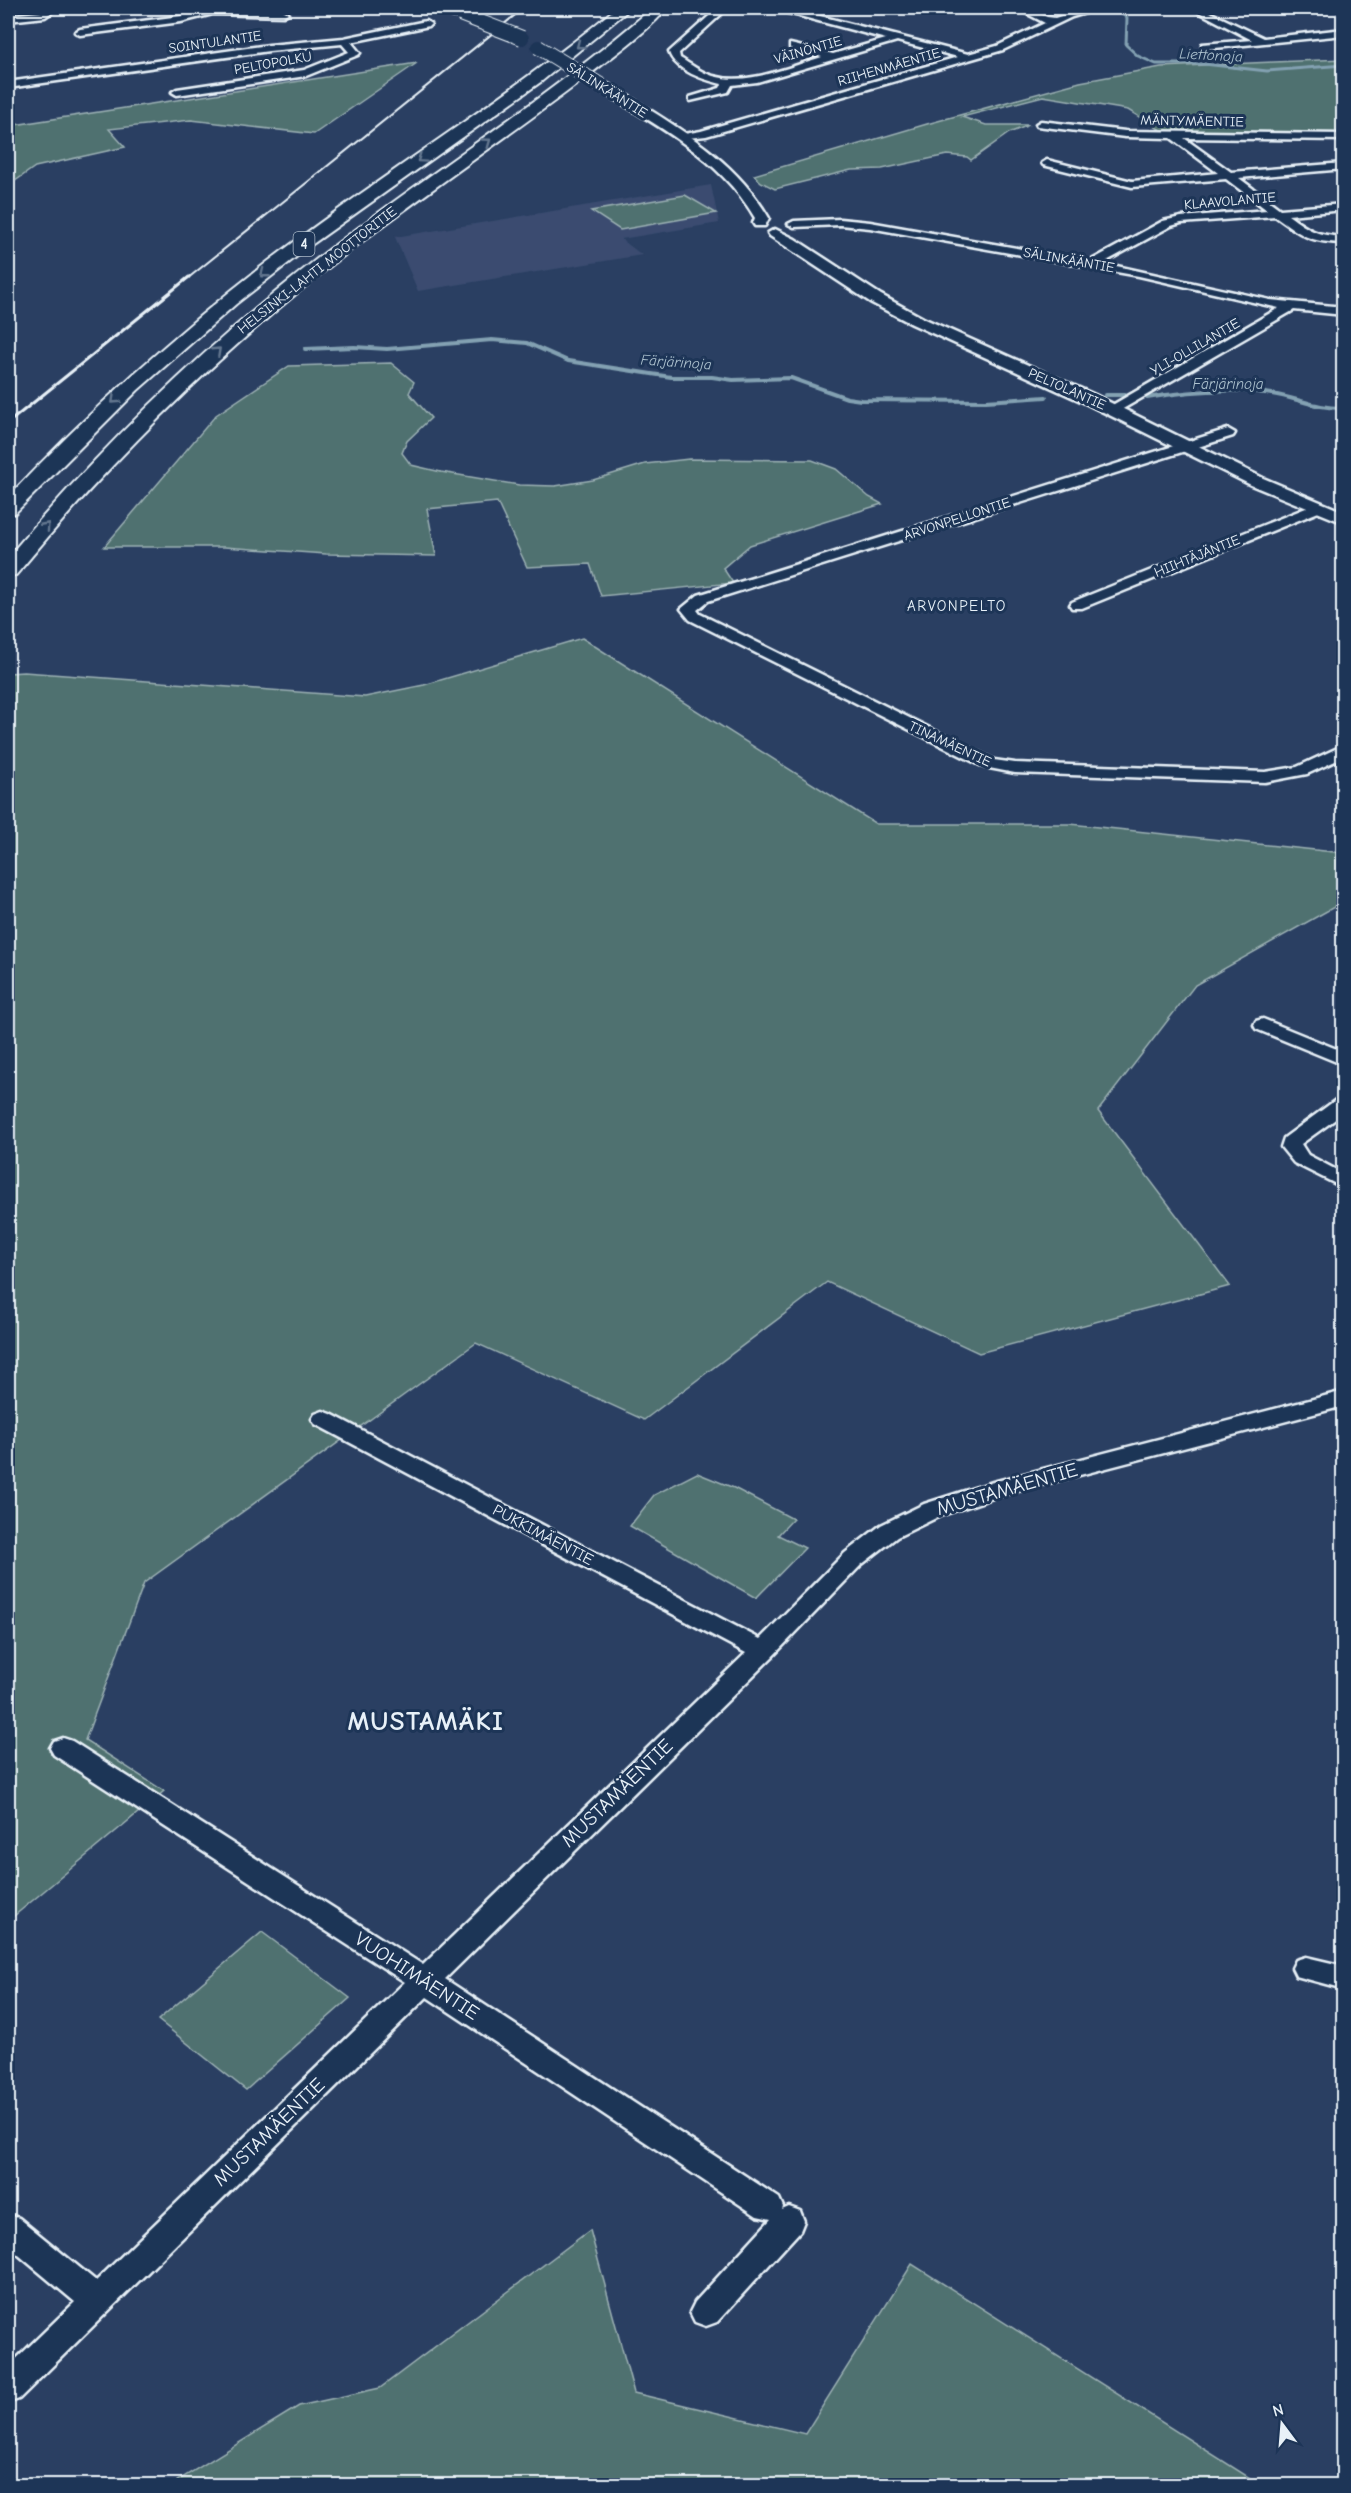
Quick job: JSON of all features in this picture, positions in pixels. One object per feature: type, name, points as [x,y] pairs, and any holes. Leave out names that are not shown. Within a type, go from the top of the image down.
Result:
[{"type":"highway","name":"HELSINKI-LAHTI MOOTTORITIE","points":[[8,509],[116,399],[264,273],[539,76],[624,8]]},
{"type":"highway","name":"HELSINKI-LAHTI MOOTTORITIE","points":[[8,570],[106,459],[159,405],[234,336],[374,224],[572,80],[660,8]]},
{"type":"main road","name":"SÄLINKÄÄNTIE","points":[[435,8],[460,14],[522,38],[683,137],[731,175],[757,207],[784,228]]},
{"type":"main road","name":"SÄLINKÄÄNTIE","points":[[757,207],[762,218],[755,226],[758,230],[784,228]]},
{"type":"main road","name":"PELTOLANTIE","points":[[784,228],[799,246],[838,276],[891,307],[1114,410],[1238,474],[1344,518]]},
{"type":"street","points":[[8,18],[42,15],[53,8]]},
{"type":"street","points":[[80,32],[228,8]]},
{"type":"street","points":[[694,99],[724,90],[727,88],[727,82],[707,78],[674,55],[674,52],[723,8]]},
{"type":"street","points":[[780,8],[970,57]]},
{"type":"street","points":[[1020,8],[1045,20],[1057,21]]},
{"type":"street","name":"RIIHENMÄENTIE","points":[[683,137],[714,131],[1000,48],[1057,21],[1097,8]]},
{"type":"street","points":[[1195,8],[1263,42]]},
{"type":"street","points":[[214,12],[283,13]]},
{"type":"street","name":"SOINTULANTIE","points":[[8,84],[279,47],[344,41],[426,24]]},
{"type":"street","points":[[1205,46],[1263,42],[1344,32]]},
{"type":"street","name":"VÄINÖNTIE","points":[[727,82],[754,80],[896,38]]},
{"type":"street","name":"PELTOPOLKU","points":[[177,92],[316,70],[355,53],[344,41]]},
{"type":"street","points":[[793,46],[832,57]]},
{"type":"street","name":"MÄNTYMÄENTIE","points":[[1041,124],[1125,134],[1344,137]]},
{"type":"street","points":[[1175,136],[1308,235],[1319,239],[1344,240]]},
{"type":"street","points":[[1047,163],[1132,184],[1344,166]]},
{"type":"street","name":"KLAAVOLANTIE","points":[[1093,264],[1167,223],[1344,207]]},
{"type":"street","name":"SÄLINKÄÄNTIE","points":[[784,228],[854,223],[1093,264],[1290,307],[1344,311]]},
{"type":"street","name":"YLI-OLLILANTIE","points":[[1114,410],[1290,307]]},
{"type":"street","name":"ARVONPELLONTIE","points":[[688,609],[703,598],[1228,433]]},
{"type":"street","name":"HIIHTÄJÄNTIE","points":[[1077,605],[1316,508]]},
{"type":"street","name":"TINAMÄENTIE","points":[[688,609],[695,617],[990,764],[1027,769],[1265,777],[1301,771],[1344,750]]},
{"type":"street","points":[[1263,1025],[1344,1059]]},
{"type":"street","points":[[1344,1103],[1291,1142],[1291,1147],[1301,1160],[1344,1182]]},
{"type":"street","name":"MUSTAMÄENTIE","points":[[8,2388],[763,1651],[853,1559],[889,1531],[932,1510],[993,1490],[1344,1398]]},
{"type":"street","name":"PUKKIMÄENTIE","points":[[323,1419],[763,1651]]},
{"type":"street","name":"VUOHIMÄENTIE","points":[[63,1748],[424,1980],[778,2214],[706,2312]]},
{"type":"street","points":[[1306,1968],[1344,1978]]},
{"type":"street","points":[[8,2228],[97,2301]]},
{"type":"shaded area","points":[[711,185],[719,223],[621,239],[642,255],[418,291],[395,237]]},
{"type":"green space","points":[[1343,59],[1343,133],[1164,132],[1128,110],[1043,96],[962,117],[986,125],[1029,125],[1009,133],[971,160],[967,157],[947,155],[882,169],[851,170],[775,189],[761,182],[754,175],[1080,82],[1161,67]]},
{"type":"green space","points":[[417,63],[314,134],[191,120],[109,129],[125,147],[35,167],[8,186],[8,126]]},
{"type":"green space","points":[[685,195],[716,213],[620,230],[591,211]]},
{"type":"green space","points":[[391,363],[414,382],[409,393],[431,418],[407,441],[402,453],[411,465],[519,485],[555,486],[593,480],[645,464],[689,459],[812,460],[836,469],[869,497],[882,504],[750,545],[723,568],[733,583],[601,596],[590,564],[527,567],[497,502],[427,509],[436,556],[326,554],[224,547],[104,547],[216,415],[289,366]]},
{"type":"green space","points":[[582,638],[876,824],[1070,824],[1343,853],[1343,902],[1195,985],[1098,1111],[1230,1286],[979,1353],[827,1282],[644,1420],[476,1343],[144,1583],[85,1740],[164,1791],[8,1921],[8,673],[24,672],[365,697],[424,685]]},
{"type":"green space","points":[[697,1473],[734,1488],[793,1519],[778,1535],[805,1548],[756,1598],[630,1526],[654,1495]]},
{"type":"green space","points":[[262,1932],[350,1998],[246,2090],[158,2020]]},
{"type":"green space","points":[[590,2230],[634,2393],[805,2434],[912,2264],[1261,2485],[178,2485],[177,2481],[299,2406],[380,2388]]},
{"type":"waterway","name":"Liettonoja","points":[[1115,8],[1127,18],[1126,45],[1138,56],[1156,64],[1204,64],[1267,71],[1344,65]]},
{"type":"waterway","name":"Färjärinoja","points":[[305,349],[354,347],[387,349],[492,340],[527,343],[568,361],[671,377],[712,377],[733,380],[791,378],[847,398],[861,400],[986,401],[1046,397]]},
{"type":"waterway","name":"Färjärinoja","points":[[1147,398],[1225,390],[1272,394],[1325,407],[1344,408]]},
{"type":"waterway","name":"Färjärinoja","points":[[1106,395],[1125,395]]},
{"type":"railway","points":[[187,279],[524,8]]},
{"type":"railway","points":[[8,423],[189,277]]},
{"type":"district","name":"ARVONPELTO","points":[[957,606]]},
{"type":"district","name":"MUSTAMÄKI","points":[[426,1721]]}]
